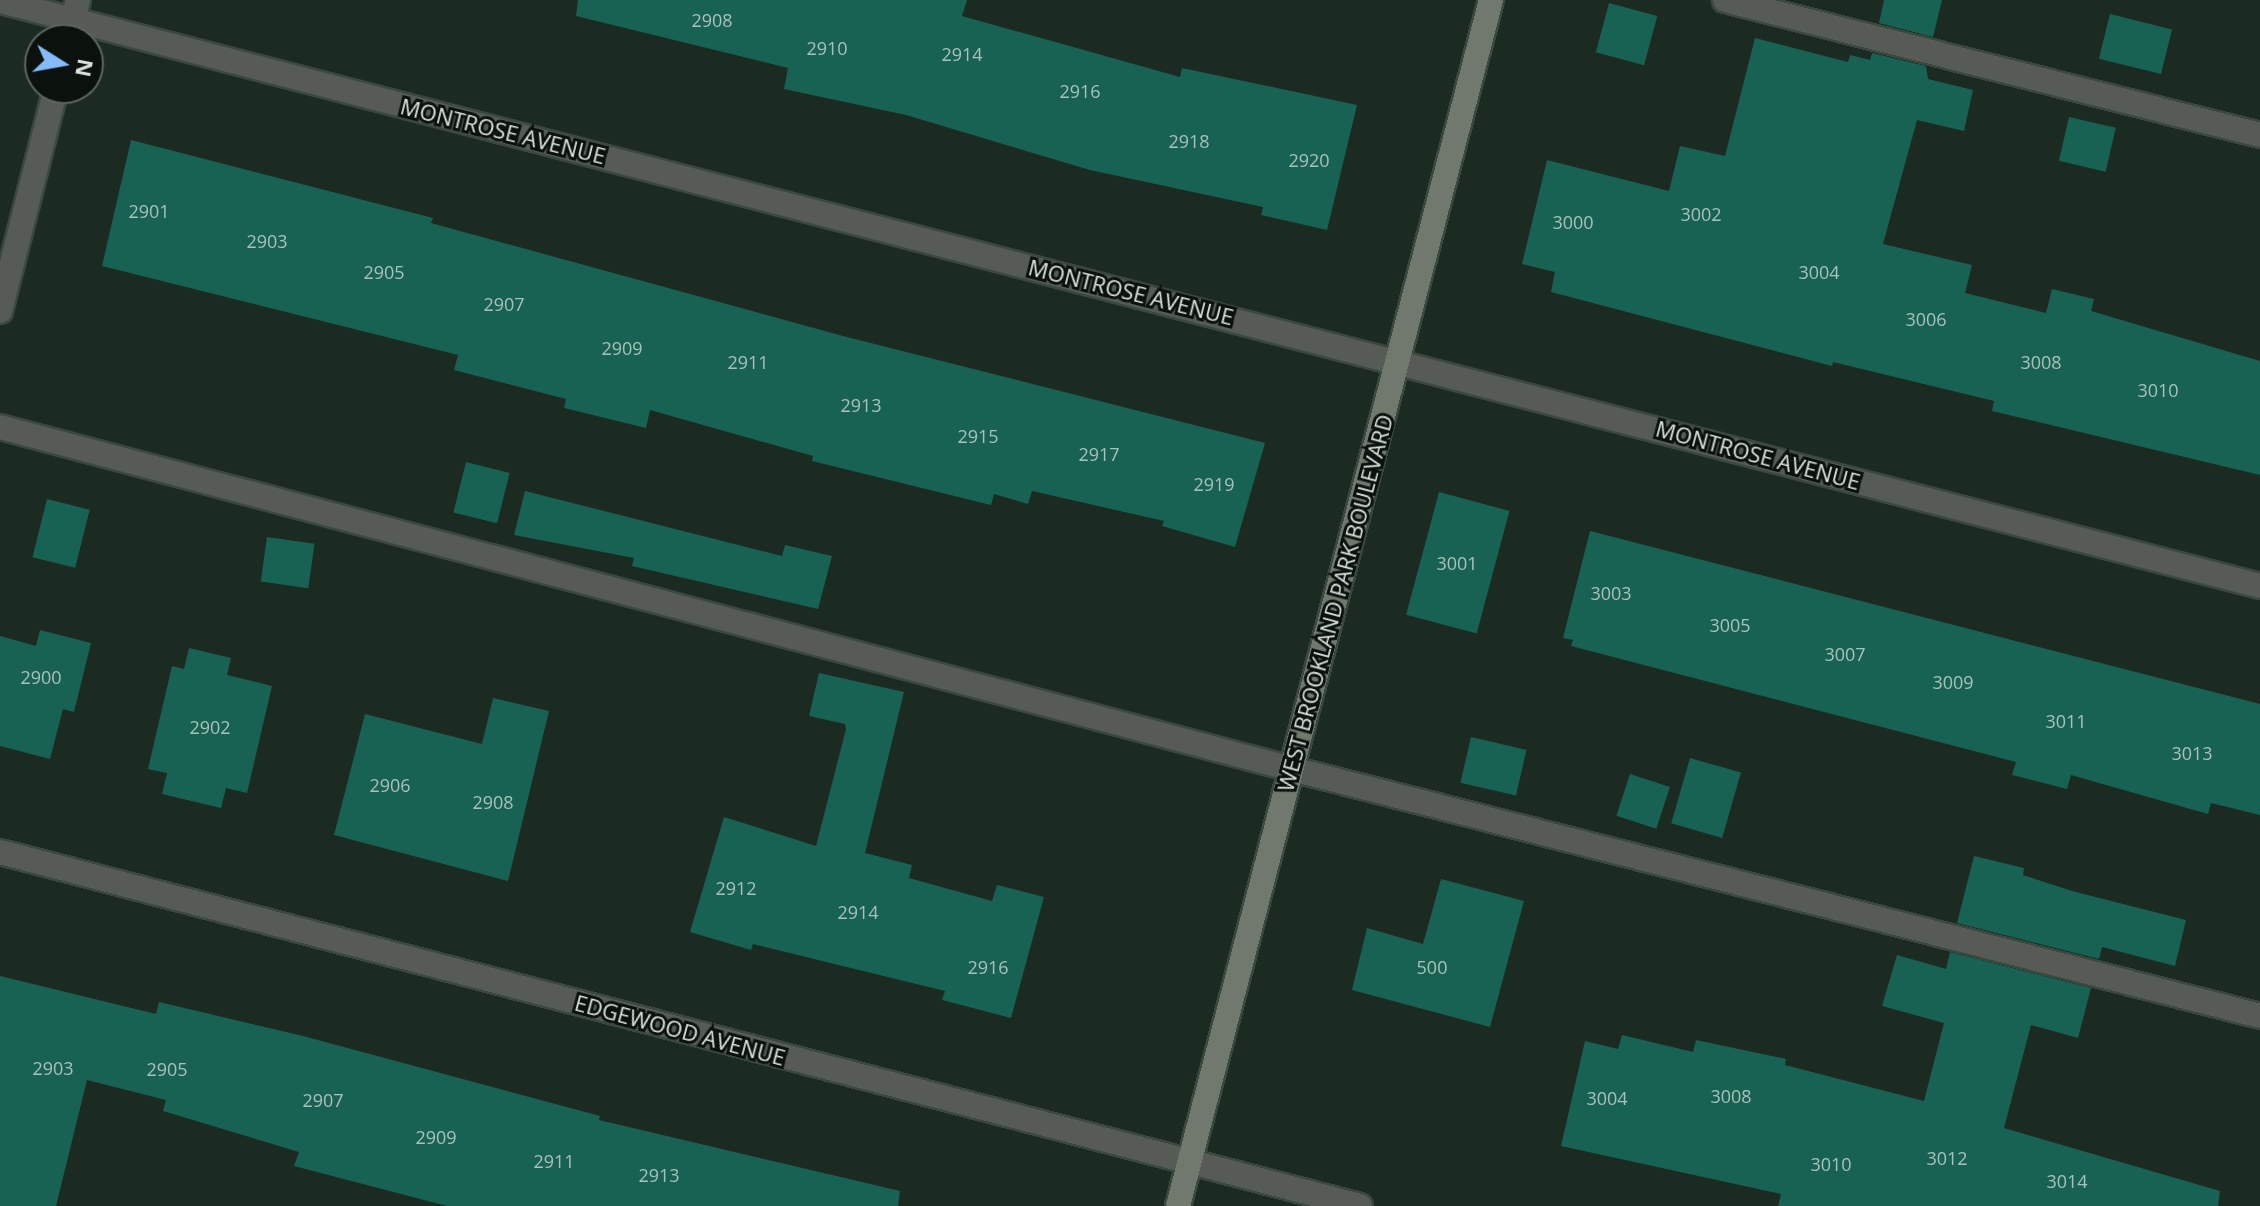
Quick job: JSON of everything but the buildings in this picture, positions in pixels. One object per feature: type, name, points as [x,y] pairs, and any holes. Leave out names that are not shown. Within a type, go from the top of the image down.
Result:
[{"type":"main road","name":"WEST BROOKLAND PARK BOULEVARD","points":[[1178,1206],[1491,0]]},
{"type":"street","points":[[1725,0],[2260,135]]},
{"type":"street","name":"MONTROSE AVENUE","points":[[0,1],[1398,360],[2260,586]]},
{"type":"street","points":[[0,311],[52,104]]},
{"type":"street","points":[[0,427],[1292,769],[2260,1016]]},
{"type":"street","name":"EDGEWOOD AVENUE","points":[[0,852],[1360,1206]]}]
